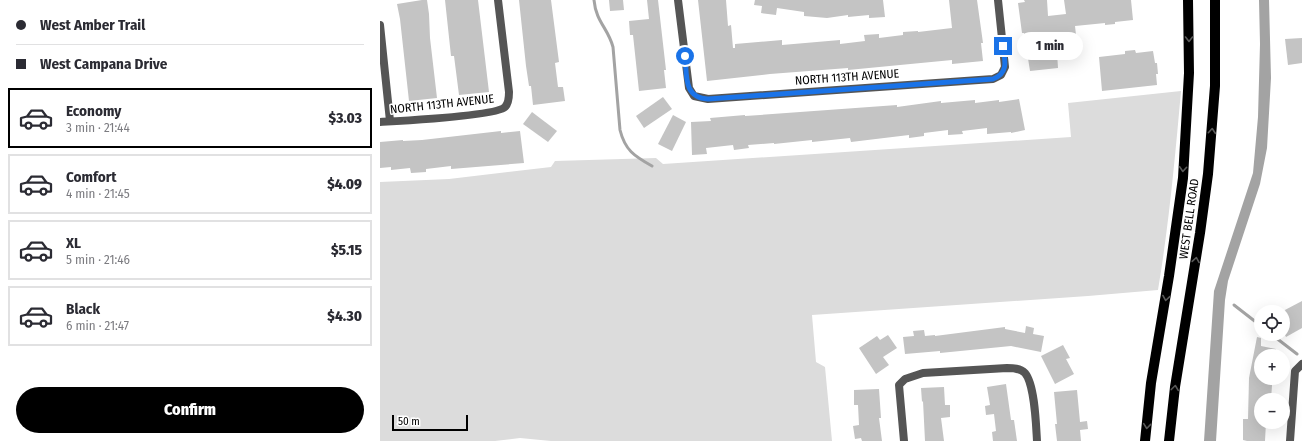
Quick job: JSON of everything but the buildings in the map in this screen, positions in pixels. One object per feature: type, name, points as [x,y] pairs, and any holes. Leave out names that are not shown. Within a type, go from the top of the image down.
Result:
[{"type":"main road","name":"WEST BELL ROAD","points":[[1145,441],[1151,383],[1169,276],[1183,178],[1189,72],[1188,0]]},
{"type":"main road","name":"WEST BELL ROAD","points":[[1169,441],[1175,387],[1208,174],[1215,86],[1215,0]]},
{"type":"street","name":"NORTH 113TH AVENUE","points":[[380,122],[433,119],[499,110],[506,106],[509,97],[498,0]]},
{"type":"street","name":"NORTH 113TH AVENUE","points":[[678,0],[688,84],[691,92],[694,96],[703,98],[723,98],[988,79],[1001,75],[1004,71],[1005,62],[998,0]]},
{"type":"street","points":[[380,25],[390,122]]},
{"type":"street","points":[[1290,441],[1295,371],[1302,364]]},
{"type":"street","points":[[904,441],[899,385],[905,379],[923,373],[1007,368],[1017,369],[1024,373],[1030,380],[1033,393],[1038,441]]},
{"type":"shaded area","points":[[1259,0],[1269,0],[1271,78],[1267,148],[1260,184],[1228,281],[1225,300],[1216,441],[1204,441],[1214,291],[1253,173],[1258,117],[1260,44]]},
{"type":"shaded area","points":[[1181,91],[1169,216],[1158,290],[812,315],[816,362],[825,367],[832,441],[551,441],[520,438],[495,441],[380,441],[380,182],[449,179],[551,167],[555,161],[656,158],[663,164],[1071,137],[1068,103]]},
{"type":"waterway","points":[[594,0],[597,14],[611,40],[613,47],[620,130],[622,137],[631,152],[652,166]]},
{"type":"waterway","points":[[1234,305],[1254,321]]},
{"type":"waterway","points":[[1280,341],[1297,354]]},
{"type":"route","points":[[685,56],[688,84],[691,92],[698,98],[708,99],[993,79],[1001,75],[1004,71],[1005,62],[1003,46]]}]
